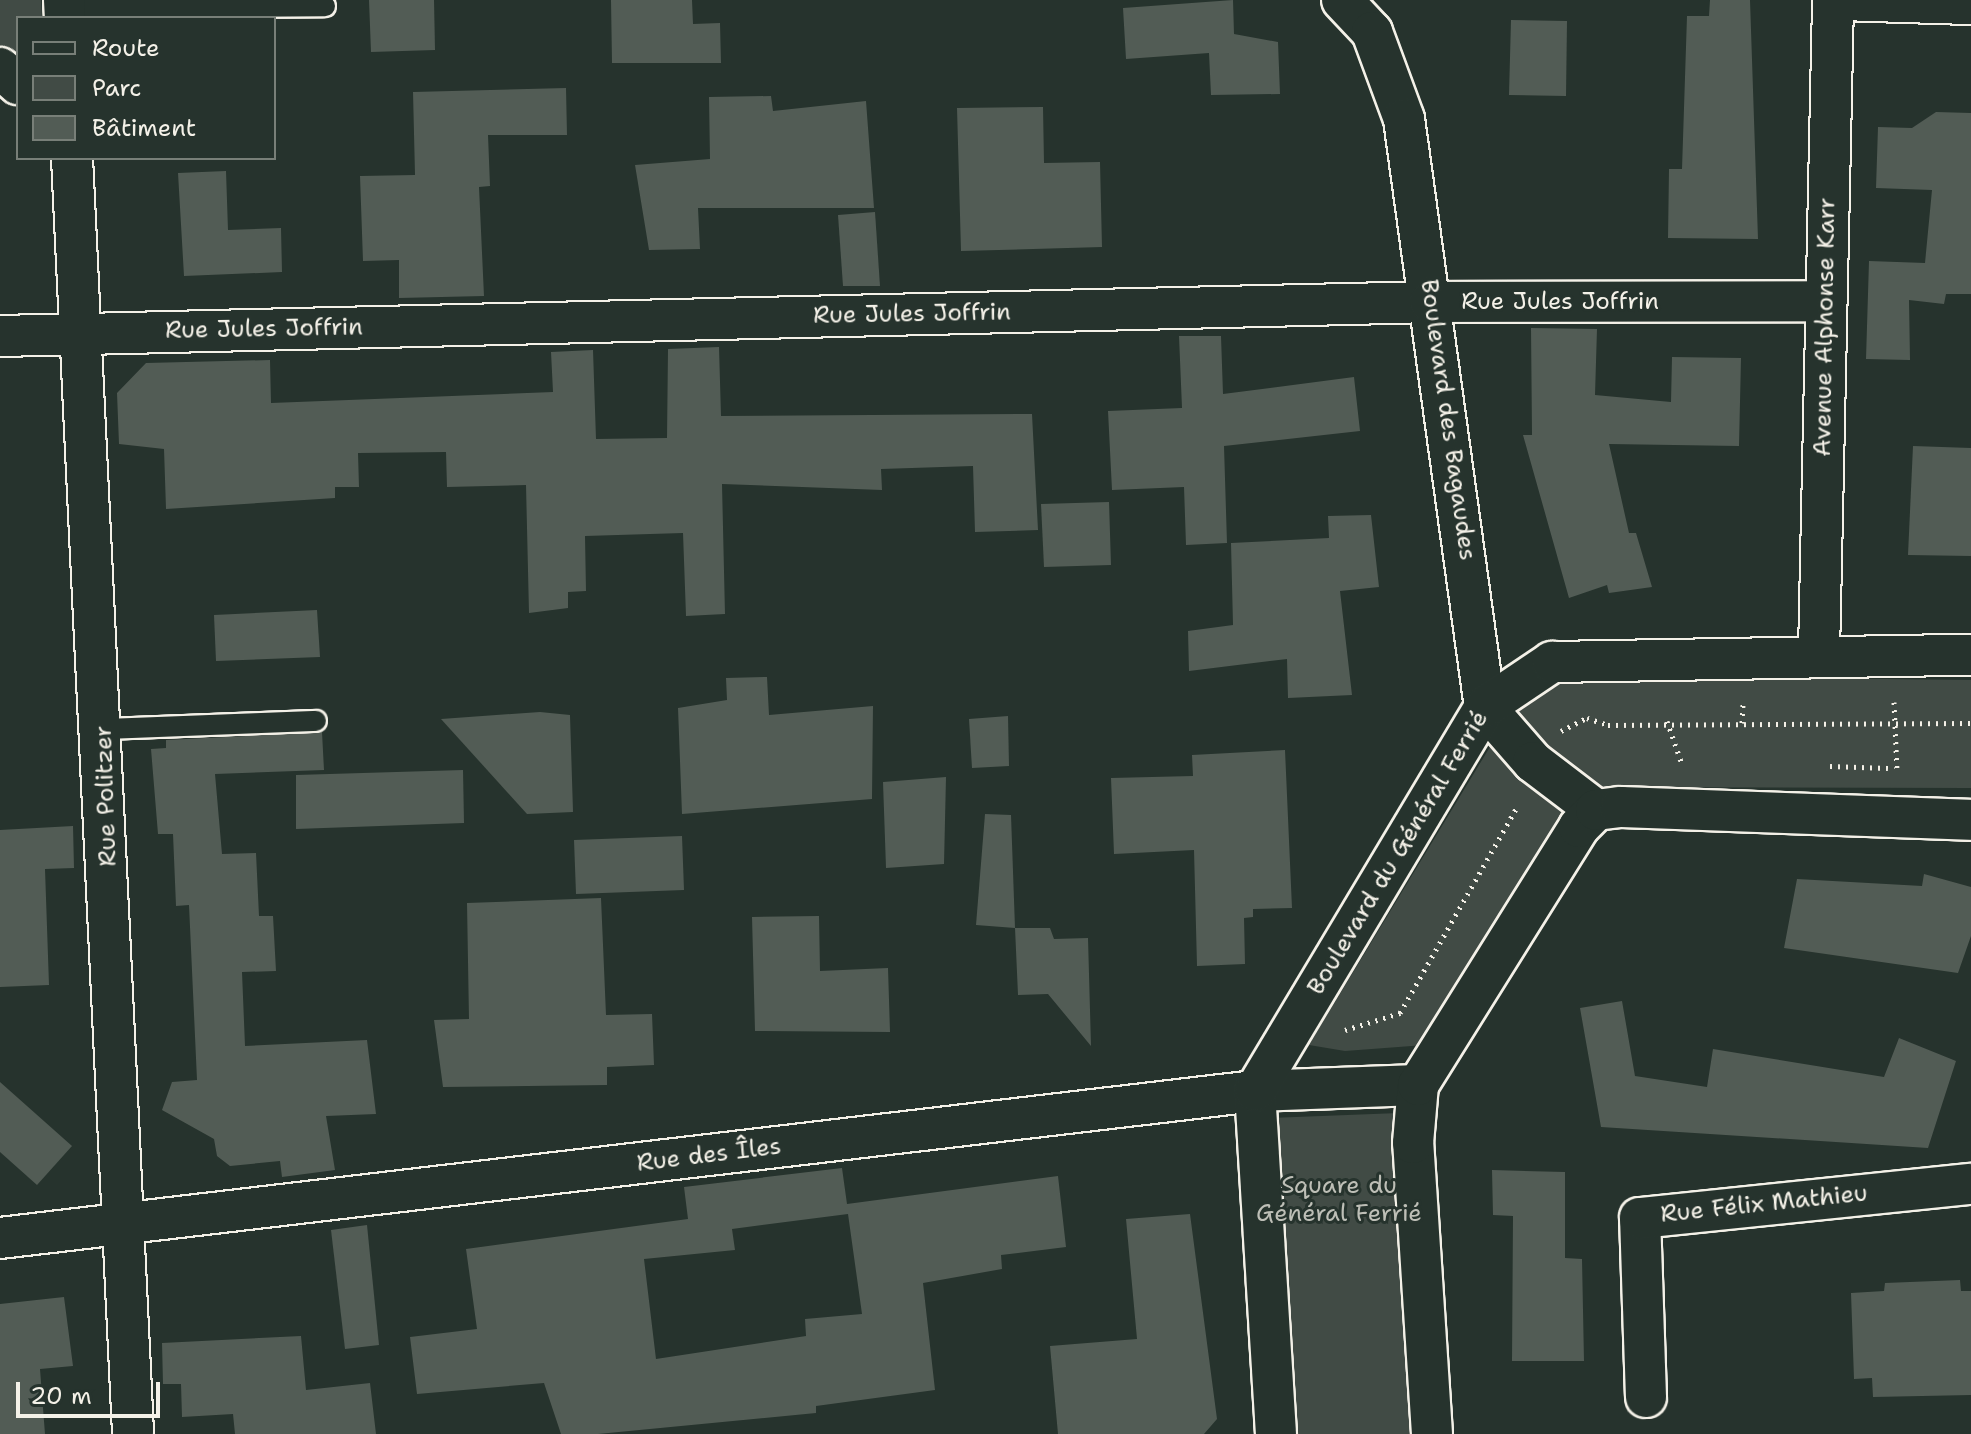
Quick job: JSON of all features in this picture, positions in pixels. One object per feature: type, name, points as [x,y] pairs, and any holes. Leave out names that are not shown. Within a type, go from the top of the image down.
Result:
[{"type":"street","name":"Boulevard des Bagaudes","points":[[1342,0],[1372,32],[1404,119],[1485,707]]},
{"type":"street","name":"Avenue Alphonse Karr","points":[[1819,654],[1833,0]]},
{"type":"street","points":[[1841,0],[1971,4]]},
{"type":"street","points":[[0,68],[16,82]]},
{"type":"street","name":"Rue Politzer","points":[[72,160],[103,729],[133,1434]]},
{"type":"street","name":"Rue Jules Joffrin","points":[[0,336],[1430,302],[1825,301]]},
{"type":"street","name":"Boulevard du Général Ferrié","points":[[1255,1091],[1485,707],[1552,662],[1819,654],[1971,655]]},
{"type":"street","points":[[1485,707],[1533,762],[1596,810],[1897,821],[1971,820]]},
{"type":"street","points":[[1432,1434],[1413,1143],[1418,1085],[1596,810]]},
{"type":"street","name":"Rue des Îles","points":[[0,1238],[1255,1091],[1418,1085]]},
{"type":"street","points":[[1255,1091],[1276,1434]]},
{"type":"street","name":"Rue Félix Mathieu","points":[[1646,1397],[1640,1218],[1971,1184]]},
{"type":"lane","points":[[64,9],[325,6]]},
{"type":"lane","points":[[103,729],[316,721]]},
{"type":"path","points":[[1893,686],[1897,821]]},
{"type":"path","points":[[1553,739],[1587,718],[1608,725],[1971,723]]},
{"type":"path","points":[[1345,1044],[1345,1030],[1400,1013],[1514,822],[1520,791]]},
{"type":"green space","points":[[0,0],[41,0],[42,16],[16,16],[16,55],[0,50]]},
{"type":"green space","points":[[1627,676],[1971,680],[1971,788],[1602,787],[1564,810],[1425,1045],[1345,1051],[1309,1045],[1513,709],[1553,682]]},
{"type":"green space","name":"Square du Général Ferrié","points":[[1399,1113],[1416,1434],[1290,1434],[1270,1118]]},
{"type":"building","points":[[369,0],[434,0],[435,50],[371,52]]},
{"type":"building","points":[[611,0],[692,0],[693,24],[720,23],[721,63],[612,63]]},
{"type":"building","points":[[1233,0],[1234,34],[1278,42],[1280,94],[1211,95],[1209,53],[1126,59],[1123,8]]},
{"type":"building","points":[[1710,0],[1750,0],[1758,239],[1668,238],[1669,169],[1682,169],[1687,16],[1709,16]]},
{"type":"building","points":[[1511,20],[1567,21],[1566,96],[1509,95]]},
{"type":"building","points":[[566,88],[567,135],[488,135],[490,186],[479,187],[484,296],[399,298],[399,260],[363,261],[360,176],[415,175],[413,92]]},
{"type":"building","points":[[771,96],[773,111],[866,101],[874,208],[698,208],[700,249],[649,250],[635,165],[710,159],[709,97]]},
{"type":"building","points":[[1043,107],[1044,163],[1100,162],[1102,247],[961,251],[957,108]]},
{"type":"building","points":[[1936,112],[1971,113],[1971,294],[1946,294],[1944,304],[1909,300],[1910,360],[1866,359],[1869,261],[1925,263],[1932,190],[1876,188],[1878,127],[1912,128]]},
{"type":"building","points":[[226,171],[228,230],[281,228],[282,272],[184,276],[178,173]]},
{"type":"building","points":[[875,212],[880,286],[843,286],[838,215]]},
{"type":"building","points":[[1531,328],[1597,329],[1595,395],[1671,402],[1672,357],[1741,358],[1739,446],[1609,444],[1629,533],[1636,533],[1652,587],[1609,593],[1607,585],[1569,598],[1523,435],[1532,435]]},
{"type":"building","points":[[1179,336],[1221,336],[1223,394],[1354,377],[1360,431],[1224,446],[1227,543],[1186,545],[1184,487],[1112,490],[1108,411],[1182,408]]},
{"type":"building","points":[[719,347],[721,416],[1032,414],[1038,530],[975,532],[973,466],[881,469],[882,490],[722,484],[725,614],[686,616],[683,533],[585,536],[586,591],[568,592],[568,608],[529,613],[526,485],[447,487],[446,452],[358,453],[359,487],[335,487],[335,498],[166,509],[164,449],[119,444],[117,393],[146,363],[270,360],[271,403],[553,392],[551,352],[593,350],[596,439],[667,438],[668,349]]},
{"type":"building","points":[[1913,446],[1971,448],[1971,556],[1908,555]]},
{"type":"building","points":[[1109,502],[1111,565],[1044,567],[1041,504]]},
{"type":"building","points":[[1371,515],[1379,587],[1340,591],[1352,695],[1288,698],[1287,659],[1189,671],[1188,631],[1233,625],[1231,543],[1329,538],[1328,516]]},
{"type":"building","points":[[317,610],[320,657],[216,661],[214,615]]},
{"type":"building","points":[[767,677],[769,715],[873,706],[872,799],[682,814],[678,708],[727,700],[726,678]]},
{"type":"building","points":[[540,712],[570,715],[573,812],[527,814],[441,719]]},
{"type":"building","points":[[1008,716],[1009,766],[972,768],[969,719]]},
{"type":"building","points":[[322,732],[324,770],[215,774],[222,854],[256,853],[259,916],[273,916],[276,971],[242,972],[245,1046],[367,1040],[376,1114],[326,1116],[335,1170],[282,1177],[280,1161],[230,1166],[217,1156],[214,1139],[162,1110],[172,1082],[197,1080],[189,905],[176,906],[173,834],[158,834],[151,749],[166,748],[166,740]]},
{"type":"building","points":[[1285,750],[1292,908],[1253,909],[1253,917],[1244,918],[1245,964],[1197,966],[1194,850],[1114,854],[1111,778],[1193,776],[1192,755]]},
{"type":"building","points":[[463,770],[464,823],[296,829],[296,775]]},
{"type":"building","points":[[946,777],[944,864],[886,868],[883,782]]},
{"type":"building","points":[[985,814],[1011,815],[1015,928],[976,925]]},
{"type":"building","points":[[73,826],[74,868],[45,869],[49,985],[0,987],[0,830]]},
{"type":"building","points":[[682,836],[684,890],[576,894],[574,840]]},
{"type":"building","points":[[1924,874],[1971,887],[1971,936],[1958,973],[1784,948],[1797,879],[1922,886]]},
{"type":"building","points":[[601,898],[606,1015],[652,1014],[654,1065],[607,1067],[607,1085],[443,1087],[434,1020],[469,1019],[467,903]]},
{"type":"building","points":[[819,916],[820,971],[888,968],[890,1032],[755,1031],[752,917]]},
{"type":"building","points":[[1015,928],[1050,928],[1054,939],[1088,938],[1091,1046],[1048,994],[1018,995]]},
{"type":"building","points":[[1622,1001],[1635,1076],[1707,1087],[1713,1049],[1884,1077],[1899,1038],[1956,1061],[1928,1148],[1601,1127],[1580,1008]]},
{"type":"building","points":[[0,1082],[72,1146],[37,1185],[0,1152]]},
{"type":"building","points":[[842,1168],[847,1204],[1058,1176],[1066,1247],[1001,1255],[1002,1269],[923,1283],[935,1390],[816,1406],[816,1413],[598,1434],[561,1434],[544,1383],[417,1394],[410,1337],[477,1329],[466,1249],[688,1219],[684,1187]],"holes":[[[848,1214],[862,1314],[805,1319],[806,1336],[656,1359],[644,1259],[735,1250],[732,1229]]]},
{"type":"building","points":[[1492,1170],[1565,1172],[1565,1258],[1582,1259],[1584,1361],[1512,1361],[1513,1216],[1493,1215]]},
{"type":"building","points":[[1190,1214],[1217,1419],[1204,1434],[1058,1434],[1050,1346],[1137,1339],[1126,1219]]},
{"type":"building","points":[[367,1225],[379,1345],[345,1349],[331,1230]]},
{"type":"building","points":[[1960,1280],[1961,1291],[1971,1291],[1971,1395],[1873,1397],[1872,1378],[1854,1379],[1851,1293],[1884,1291],[1885,1283]]},
{"type":"building","points":[[64,1297],[73,1366],[40,1369],[45,1434],[0,1434],[0,1304]]},
{"type":"building","points":[[301,1336],[306,1390],[370,1383],[376,1434],[235,1434],[233,1414],[182,1417],[181,1384],[163,1384],[162,1343]]}]
